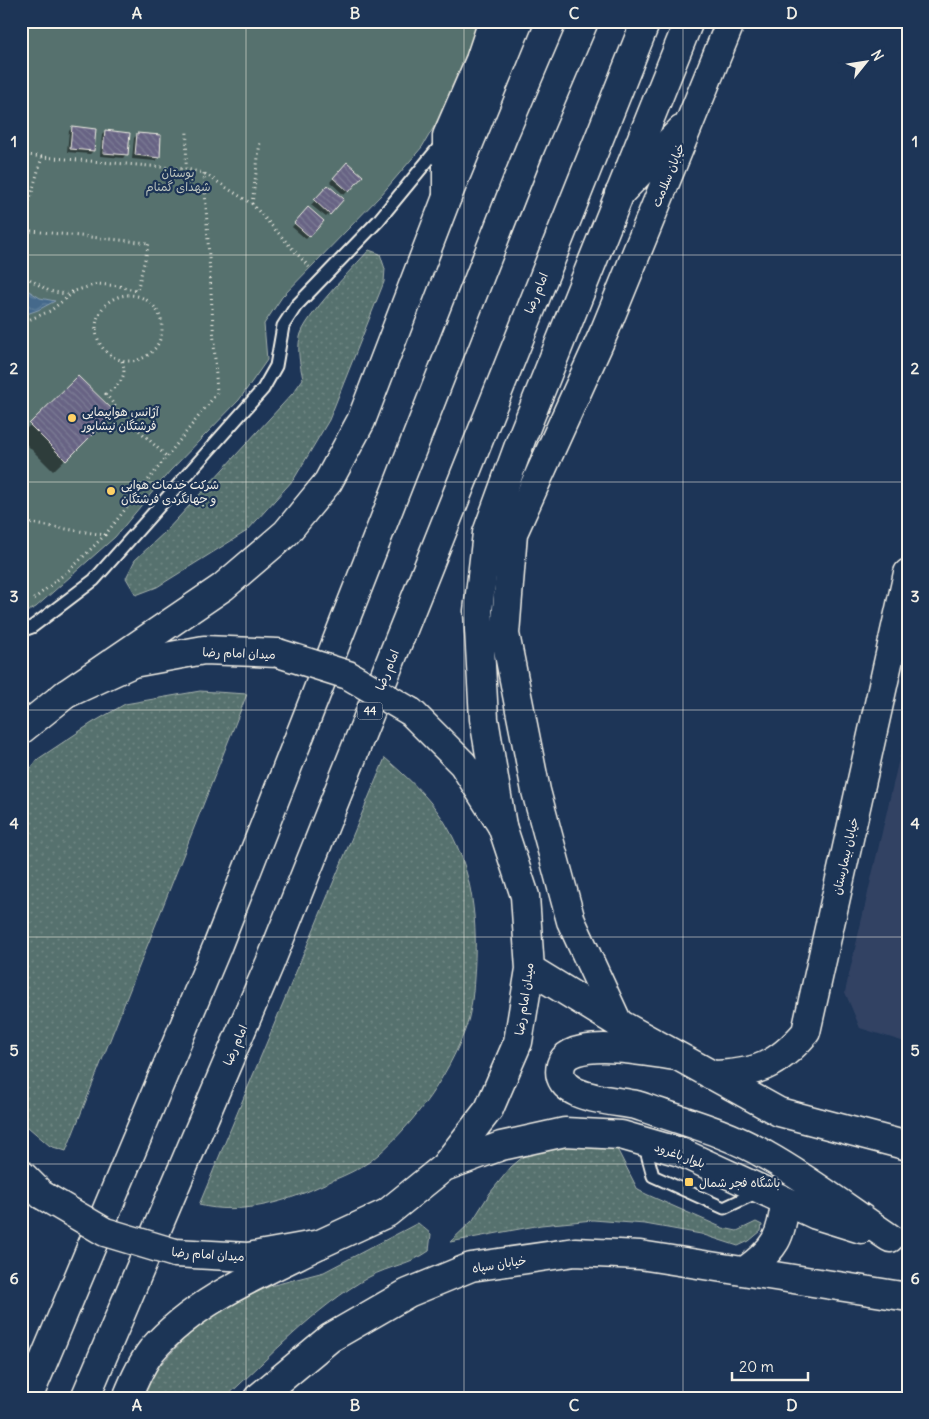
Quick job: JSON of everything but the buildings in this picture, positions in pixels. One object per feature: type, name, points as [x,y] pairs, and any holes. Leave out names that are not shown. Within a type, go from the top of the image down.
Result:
[{"type":"main road","points":[[447,197],[447,136],[480,60],[493,21]]},
{"type":"main road","points":[[21,712],[59,700],[223,588],[286,533],[328,482],[361,421],[447,197],[519,21]]},
{"type":"main road","points":[[28,1398],[217,947],[530,148],[584,21]]},
{"type":"main road","name":"امام رضا","points":[[85,1398],[270,964],[646,21]]},
{"type":"main road","points":[[502,826],[484,720],[478,611],[487,533],[522,437],[689,21]]},
{"type":"main road","name":"خیابان سلامت","points":[[618,1023],[571,921],[536,791],[505,634],[513,533],[606,330],[731,21]]},
{"type":"main road","points":[[618,195],[691,120]]},
{"type":"main road","name":"خیابان بیمارستان","points":[[711,1075],[742,1074],[765,1066],[790,1051],[806,1032],[908,573]]},
{"type":"main road","name":"میدان امام رضا","points":[[21,730],[59,700],[133,663],[204,650],[278,653],[348,675],[411,712],[463,764],[502,826],[525,896],[530,970],[518,1042],[488,1109],[444,1167],[387,1213],[320,1244],[248,1257],[176,1254],[105,1232],[42,1195],[21,1174]]},
{"type":"main road","points":[[530,970],[618,1023],[779,1112],[908,1146]]},
{"type":"main road","points":[[676,1056],[611,1048],[582,1050],[569,1055],[561,1064],[561,1075],[566,1085],[580,1094],[635,1105],[688,1122],[766,1155],[899,1241]]},
{"type":"main road","name":"بلوار باغرود","points":[[444,1167],[502,1146],[565,1132],[621,1135],[680,1152],[816,1215],[899,1241]]},
{"type":"main road","points":[[746,1270],[772,1248],[780,1234],[773,1195]]},
{"type":"main road","points":[[126,1398],[151,1351],[186,1317],[252,1278],[320,1244]]},
{"type":"main road","name":"خیابان سپاه","points":[[258,1398],[330,1338],[408,1293],[472,1267],[575,1252],[640,1255],[746,1270],[908,1297]]},
{"type":"lane","points":[[21,631],[32,627],[94,580],[263,389],[276,366],[283,326],[296,306],[378,220],[447,136]]},
{"type":"path","points":[[186,129],[186,168]]},
{"type":"path","points":[[252,204],[260,142]]},
{"type":"path","points":[[21,154],[186,168],[204,173],[252,204],[321,280]]},
{"type":"path","points":[[42,157],[21,230],[149,243],[136,293]]},
{"type":"path","points":[[21,608],[74,566],[105,535],[217,393],[204,173]]},
{"type":"path","points":[[21,204],[27,208]]},
{"type":"path","points":[[21,274],[49,291],[65,294],[97,284],[119,286],[136,293],[152,304],[159,313],[162,324],[162,335],[158,346],[150,355],[140,360],[122,360],[107,354],[101,346],[96,325],[101,310],[112,299],[136,293]]},
{"type":"path","points":[[21,323],[50,311],[77,290]]},
{"type":"path","points":[[122,360],[125,368],[124,377],[118,386],[106,394],[118,410],[167,457]]},
{"type":"path","points":[[21,522],[105,535]]},
{"type":"shaded area","points":[[908,720],[908,1043],[860,1028],[845,992]]},
{"type":"green space","name":"بوستان شهدای گمنام","points":[[21,21],[482,21],[450,100],[422,147],[381,195],[282,297],[264,324],[267,360],[239,400],[170,471],[115,537],[36,607],[21,615]]},
{"type":"green space","points":[[369,250],[380,254],[385,269],[384,282],[329,420],[294,479],[247,531],[157,587],[136,595],[126,578],[135,560],[166,531],[293,393],[303,379],[299,348],[303,328],[320,305]]},
{"type":"green space","points":[[200,691],[247,694],[66,1151],[50,1146],[21,1121],[21,781],[38,759],[92,723],[125,704]]},
{"type":"green space","points":[[385,758],[417,787],[438,812],[454,839],[468,878],[474,917],[474,978],[469,1018],[458,1047],[440,1081],[418,1112],[393,1141],[366,1164],[292,1198],[261,1206],[230,1209],[199,1205]]},
{"type":"green space","points":[[570,1142],[608,1146],[617,1149],[638,1190],[648,1195],[723,1228],[737,1231],[756,1222],[762,1225],[761,1231],[749,1241],[738,1246],[701,1234],[645,1224],[593,1220],[541,1225],[450,1242],[473,1220],[490,1193],[511,1167],[531,1150]]},
{"type":"green space","points":[[418,1223],[431,1234],[429,1251],[415,1259],[369,1277],[349,1289],[312,1317],[225,1398],[141,1398],[150,1376],[203,1318],[270,1286],[324,1272]]},
{"type":"water","points":[[21,286],[40,298],[55,301],[21,316]]},
{"type":"place","name":"آژانس هواپیمایی فرشتگان نیشابور","points":[[72,418]]},
{"type":"place","name":"شرکت خدمات هوایی و جهانگردی فرشتگان","points":[[111,491]]},
{"type":"place","name":"باشگاه فجر شمال","points":[[689,1182]]}]
